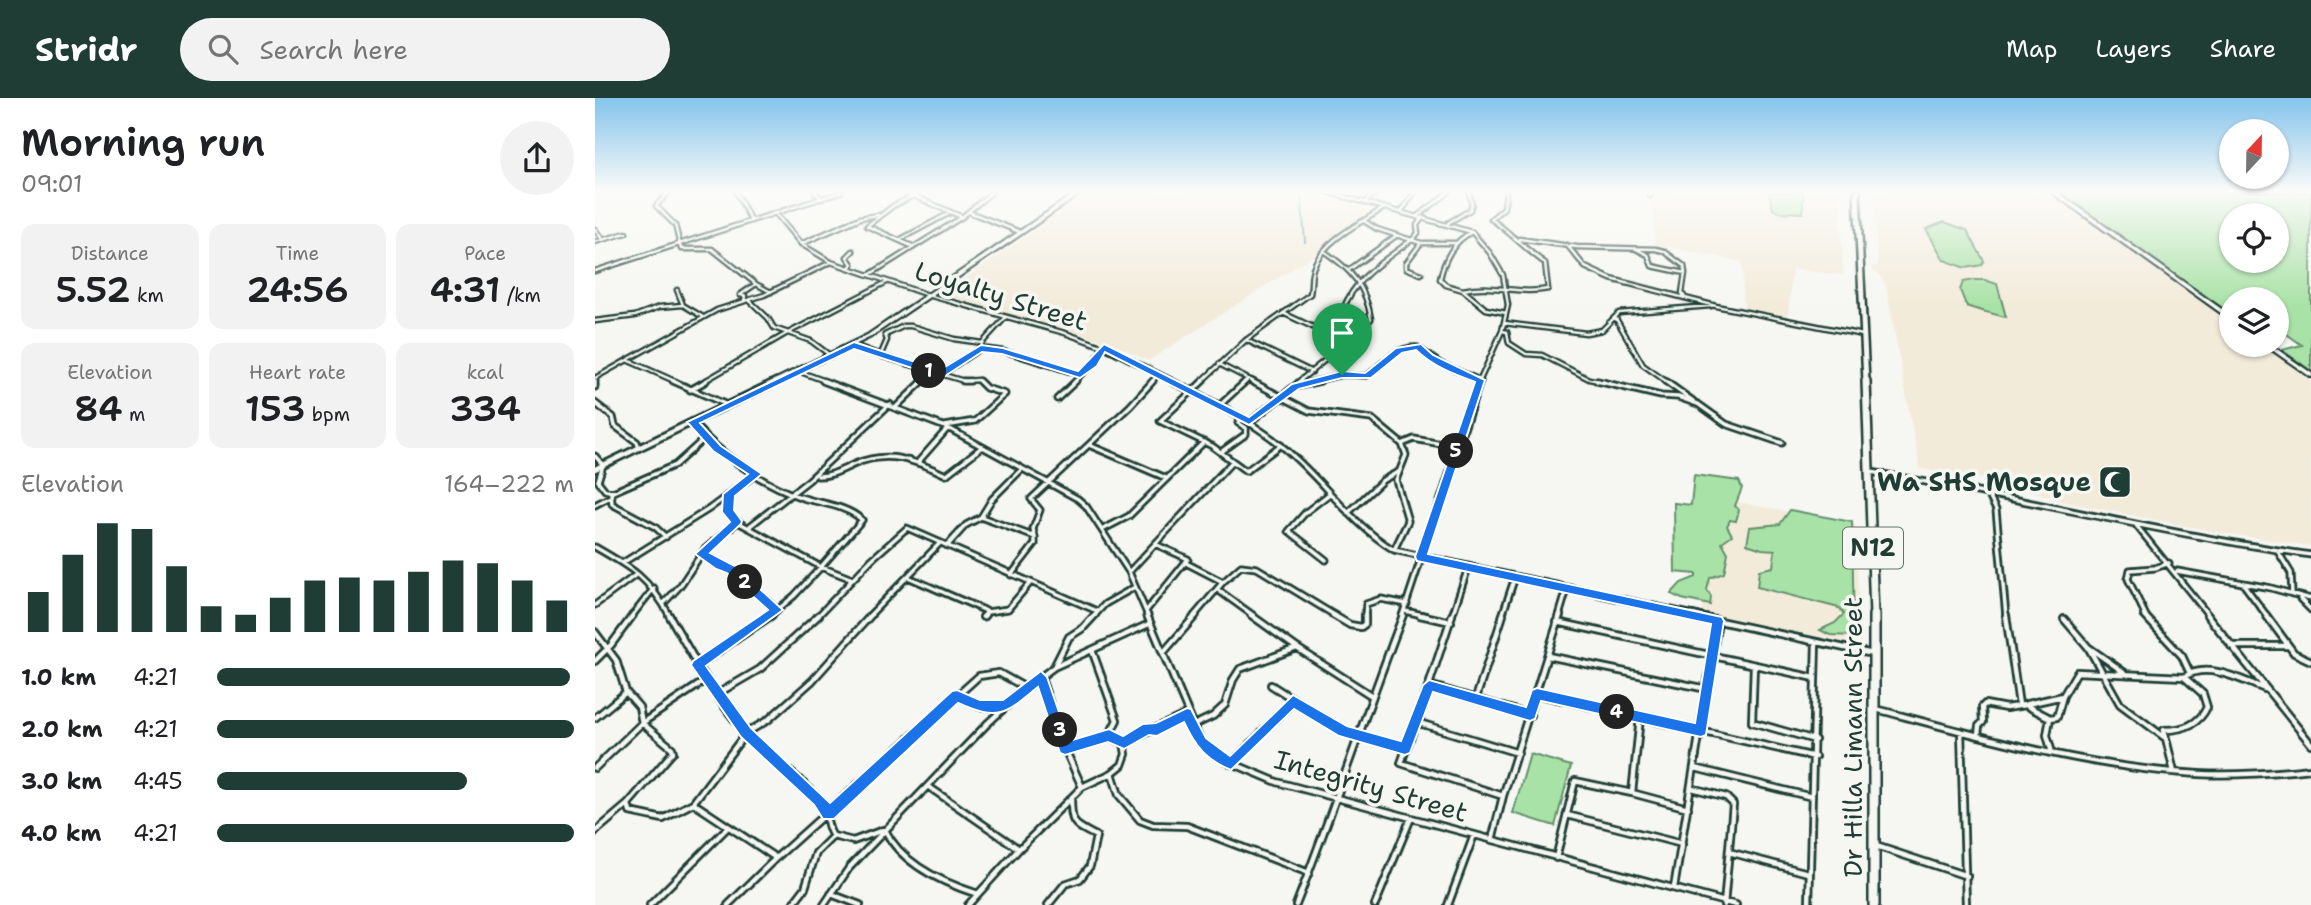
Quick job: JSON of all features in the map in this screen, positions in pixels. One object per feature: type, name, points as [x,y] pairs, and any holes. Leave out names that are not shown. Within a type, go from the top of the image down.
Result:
[{"type":"highway","name":"Dr Hilla Limann Street","points":[[1859,230],[1871,472],[1874,905]]},
{"type":"street","points":[[595,230],[602,239]]},
{"type":"street","points":[[676,230],[684,251],[712,249],[756,284],[771,292]]},
{"type":"street","points":[[595,271],[726,230]]},
{"type":"street","name":"Loyalty Street","points":[[789,230],[801,244],[848,269],[1104,347],[1220,405],[1281,445],[1302,463],[1328,495],[1379,541],[1394,550],[1873,654]]},
{"type":"street","points":[[801,244],[834,230]]},
{"type":"street","points":[[877,230],[914,247]]},
{"type":"street","points":[[901,239],[919,230]]},
{"type":"street","points":[[868,276],[943,230]]},
{"type":"street","points":[[1014,230],[1020,232]]},
{"type":"street","points":[[595,469],[854,345],[931,296],[1024,230]]},
{"type":"street","points":[[1281,445],[1245,471],[1203,442],[1160,421],[1246,340],[1310,294],[1314,265],[1339,238],[1351,230]]},
{"type":"street","points":[[1382,230],[1395,236],[1415,238],[1421,243],[1457,243]]},
{"type":"street","points":[[1366,325],[1342,309],[1349,294],[1360,280],[1415,238],[1418,230]]},
{"type":"street","points":[[1298,904],[1338,799],[1357,736],[1405,611],[1480,380],[1499,341],[1504,323],[1506,287],[1503,275],[1490,253],[1472,232],[1466,230]]},
{"type":"street","points":[[1506,230],[1520,239],[1664,251],[1684,266],[1682,293],[1685,298]]},
{"type":"street","points":[[2107,230],[2219,309]]},
{"type":"street","points":[[1472,232],[1465,234],[1457,243],[1440,279],[1446,285],[1464,290],[1486,309],[1506,313]]},
{"type":"street","points":[[595,242],[626,233]]},
{"type":"street","points":[[1350,269],[1395,236]]},
{"type":"street","points":[[1464,290],[1479,286],[1534,292],[1548,289],[1545,262],[1521,246],[1520,239]]},
{"type":"street","points":[[1421,243],[1406,263],[1406,268],[1421,274]]},
{"type":"street","points":[[1567,245],[1585,267],[1601,275],[1716,306],[1863,335]]},
{"type":"street","points":[[1635,249],[1648,255],[1652,266],[1685,273]]},
{"type":"street","points":[[848,269],[852,264],[847,257],[853,251]]},
{"type":"street","points":[[1249,422],[1347,343],[1372,317],[1370,301],[1360,280],[1350,269],[1325,252]]},
{"type":"street","points":[[595,387],[595,379],[703,317],[771,292],[831,262]]},
{"type":"street","points":[[690,390],[789,332],[887,282]]},
{"type":"street","points":[[756,284],[740,295],[745,296],[774,328],[811,341],[831,356]]},
{"type":"street","points":[[677,290],[683,305]]},
{"type":"street","points":[[595,320],[635,316],[659,307],[683,305],[703,317]]},
{"type":"street","points":[[1504,323],[1586,333],[1602,330],[1619,313],[1716,306]]},
{"type":"street","points":[[1283,313],[1347,343]]},
{"type":"street","points":[[942,374],[981,346],[1006,317]]},
{"type":"street","points":[[1615,317],[1643,365],[1726,424],[1782,443]]},
{"type":"street","points":[[885,335],[904,326],[911,327],[1080,375]]},
{"type":"street","points":[[878,331],[885,335],[887,340],[881,354],[884,357]]},
{"type":"street","points":[[1502,331],[1507,332],[1509,343],[1519,351],[1542,355],[1565,365],[1581,377],[1661,396],[1678,397],[1698,404]]},
{"type":"street","points":[[1246,340],[1312,372]]},
{"type":"street","points":[[854,345],[932,372],[964,381],[978,380],[986,388],[1005,394],[975,421],[946,427],[919,461]]},
{"type":"street","points":[[1295,386],[1342,375],[1367,376],[1399,351],[1412,346],[1422,348],[1429,357],[1454,371],[1480,380]]},
{"type":"street","points":[[1057,399],[1093,364],[1104,347]]},
{"type":"street","points":[[2286,357],[2311,375]]},
{"type":"street","points":[[627,360],[728,405]]},
{"type":"street","points":[[1219,364],[1309,411],[1372,419],[1402,444],[1406,455],[1398,472],[1398,491],[1408,521],[1394,550]]},
{"type":"street","name":"Integrity Street","points":[[798,372],[897,406],[946,427],[1079,499],[1129,572],[1201,743],[1231,764],[1277,782],[1736,905]]},
{"type":"street","points":[[897,406],[932,372]]},
{"type":"street","points":[[1011,575],[1035,544],[1033,529],[1039,509],[1031,499],[1130,406],[1159,374]]},
{"type":"street","points":[[1220,405],[1248,379]]},
{"type":"street","points":[[595,403],[613,417],[615,426],[636,442],[639,448]]},
{"type":"street","points":[[749,526],[764,519],[777,505],[818,476],[890,404]]},
{"type":"street","points":[[1220,452],[1246,434],[1246,428],[1238,423],[1243,418]]},
{"type":"street","points":[[692,422],[705,438],[756,474],[793,495],[852,513],[862,520],[812,579],[777,610],[698,665]]},
{"type":"street","points":[[595,505],[611,494],[684,460],[697,452],[705,438]]},
{"type":"street","points":[[1402,444],[1414,439],[1458,447]]},
{"type":"street","points":[[1102,530],[1129,516],[1203,442]]},
{"type":"street","points":[[1089,445],[1166,478]]},
{"type":"street","points":[[818,476],[833,477],[851,466],[877,457],[904,455],[946,475],[982,447]]},
{"type":"street","points":[[595,456],[603,465]]},
{"type":"street","points":[[1129,572],[1232,462]]},
{"type":"street","points":[[603,465],[598,481],[611,494]]},
{"type":"street","points":[[947,546],[966,525],[981,517],[992,499],[1023,469]]},
{"type":"street","points":[[1348,513],[1383,480],[1398,472]]},
{"type":"street","points":[[1871,472],[2311,555]]},
{"type":"street","points":[[623,563],[666,537],[756,474]]},
{"type":"street","points":[[1987,492],[1996,510],[2006,618],[2022,705]]},
{"type":"street","points":[[611,494],[612,505],[655,527],[666,537]]},
{"type":"street","points":[[729,494],[728,512],[736,521],[749,526],[794,557],[852,579]]},
{"type":"street","points":[[1326,560],[1289,531],[1306,512],[1328,495]]},
{"type":"street","points":[[981,517],[1035,537]]},
{"type":"street","points":[[664,603],[680,586],[701,554],[736,521]]},
{"type":"street","points":[[2133,523],[2175,570],[2231,646],[2311,744]]},
{"type":"street","points":[[717,694],[741,684],[783,650],[852,579],[907,528],[1097,611]]},
{"type":"street","points":[[628,804],[630,812],[663,819],[693,803],[746,733],[768,720],[812,681],[940,543]]},
{"type":"street","points":[[1146,611],[1188,559],[1155,544]]},
{"type":"street","points":[[595,547],[623,563],[654,588],[706,680],[746,733],[820,800],[828,814],[829,831],[833,836],[846,842],[863,839],[885,830]]},
{"type":"street","points":[[2277,550],[2291,573],[2292,593]]},
{"type":"street","points":[[701,554],[720,566],[731,569],[777,610]]},
{"type":"street","points":[[1186,563],[1223,582]]},
{"type":"street","points":[[2169,563],[2155,568],[2130,570],[2127,573],[2141,611],[2182,656],[2190,673]]},
{"type":"street","points":[[1163,654],[1233,570],[1249,565],[1350,625],[1361,627],[1365,624],[1369,601],[1380,597],[1407,604]]},
{"type":"street","points":[[1468,567],[1401,763],[1503,796]]},
{"type":"street","points":[[2175,570],[2292,593],[2311,610]]},
{"type":"street","points":[[595,606],[637,574]]},
{"type":"street","points":[[908,577],[985,614],[1008,609],[1030,583]]},
{"type":"street","points":[[1476,698],[1515,577]]},
{"type":"street","points":[[2244,585],[2294,653],[2311,661]]},
{"type":"street","points":[[1054,667],[1069,637],[1083,628],[1097,611],[1135,587]]},
{"type":"street","points":[[595,662],[608,650],[638,605],[654,588]]},
{"type":"street","points":[[1492,840],[1567,589]]},
{"type":"street","points":[[1218,590],[1297,648],[1372,696]]},
{"type":"street","points":[[2298,597],[2311,599]]},
{"type":"street","points":[[1405,611],[1451,622]]},
{"type":"street","points":[[2064,619],[2088,647],[2120,704],[2164,737]]},
{"type":"street","points":[[1674,888],[1718,621]]},
{"type":"street","points":[[1557,622],[1815,678]]},
{"type":"street","points":[[824,905],[849,868],[929,788],[1005,706],[1054,667],[1149,624]]},
{"type":"street","points":[[595,632],[621,671],[626,692],[639,707],[642,723],[672,748],[673,752],[628,804],[595,832]]},
{"type":"street","points":[[1809,905],[1816,642]]},
{"type":"street","points":[[2231,646],[2289,646]]},
{"type":"street","points":[[2088,647],[2130,676]]},
{"type":"street","points":[[1192,726],[1209,719],[1227,701],[1231,683],[1238,670],[1251,662],[1281,657],[1297,648]]},
{"type":"street","points":[[1092,650],[1117,720],[1109,736]]},
{"type":"street","points":[[1548,656],[1707,689]]},
{"type":"street","points":[[1754,665],[1752,722],[1815,740]]},
{"type":"street","points":[[729,905],[776,858],[979,676],[992,671],[1005,675],[1026,688]]},
{"type":"street","points":[[2022,705],[2050,718],[2057,717],[2063,696],[2077,672],[2184,677],[2190,673],[2216,671],[2265,689]]},
{"type":"street","points":[[1041,677],[1065,748],[1082,787]]},
{"type":"street","points":[[2175,772],[2164,730],[2194,724],[2207,710],[2203,694],[2184,677]]},
{"type":"street","points":[[595,768],[642,723],[706,680]]},
{"type":"street","points":[[1271,685],[1343,731],[1405,748]]},
{"type":"street","points":[[1429,685],[1530,715]]},
{"type":"street","points":[[595,718],[626,692]]},
{"type":"street","points":[[1537,694],[1815,757]]},
{"type":"street","points":[[957,695],[979,706],[1005,706]]},
{"type":"street","points":[[1977,735],[1979,726],[1983,723],[1985,704],[2006,708],[2063,696]]},
{"type":"street","points":[[1231,764],[1293,701]]},
{"type":"street","points":[[1874,709],[2087,761],[2215,774],[2311,769]]},
{"type":"street","points":[[1124,743],[1148,729],[1157,730],[1187,714]]},
{"type":"street","points":[[1632,793],[1640,718]]},
{"type":"street","points":[[2050,718],[2047,735],[2052,753]]},
{"type":"street","points":[[1416,722],[1518,753]]},
{"type":"street","points":[[1961,732],[1966,905]]},
{"type":"street","points":[[1065,748],[1109,736],[1124,743]]},
{"type":"street","points":[[968,905],[1019,849],[1082,787],[1112,773],[1122,765],[1126,754],[1124,743]]},
{"type":"street","points":[[1695,768],[1812,797]]},
{"type":"street","points":[[1112,773],[1119,795],[1140,820],[1153,825],[1187,826],[1309,873]]},
{"type":"street","points":[[1556,858],[1574,783],[1579,780],[1688,808]]},
{"type":"street","points":[[929,788],[1019,849]]},
{"type":"street","points":[[1692,789],[1726,797],[1733,804],[1724,903]]},
{"type":"street","points":[[1048,905],[1065,884],[1080,878],[1090,866],[1096,836],[1074,824],[1071,818],[1071,798]]},
{"type":"street","points":[[693,803],[776,858]]},
{"type":"street","points":[[1567,815],[1682,844]]},
{"type":"street","points":[[1375,905],[1411,818]]},
{"type":"street","points":[[650,905],[727,828]]},
{"type":"street","points":[[885,830],[894,848],[912,863],[956,887],[978,894]]},
{"type":"street","points":[[1447,905],[1474,835]]},
{"type":"street","points":[[792,905],[805,888],[816,853],[833,836]]},
{"type":"street","points":[[1874,846],[1967,876]]},
{"type":"street","points":[[1729,852],[1808,873]]},
{"type":"street","points":[[831,894],[860,905]]},
{"type":"shaded area","points":[[1035,230],[1349,230],[1148,361],[1114,344],[942,295]]},
{"type":"shaded area","points":[[1654,230],[1841,230],[1843,275],[1792,269],[1788,314],[1784,317],[1744,309],[1742,262],[1655,244]]},
{"type":"shaded area","points":[[1876,230],[2101,230],[2219,313],[2219,357],[2279,357],[2311,380],[2311,546],[2216,532],[2065,502],[2008,483],[1920,469],[1886,286],[1877,272],[1873,271],[1873,266],[1878,266]]},
{"type":"shaded area","points":[[1717,498],[1856,525],[1860,644],[1702,614]]},
{"type":"green space","points":[[1926,230],[1967,230],[1984,261],[1982,265],[1965,268],[1944,260]]},
{"type":"green space","points":[[2111,230],[2219,230],[2219,273],[2289,273],[2289,230],[2311,230],[2311,371],[2289,355],[2289,348],[2302,345],[2289,336],[2289,287],[2219,287],[2219,306]]},
{"type":"green space","points":[[1973,280],[1997,284],[2006,317],[1967,306],[1960,290],[1963,282]]},
{"type":"green space","points":[[1694,475],[1739,481],[1742,488],[1735,506],[1739,510],[1736,521],[1730,520],[1727,526],[1732,535],[1722,542],[1728,553],[1724,573],[1710,578],[1707,590],[1711,597],[1710,605],[1671,594],[1681,583],[1696,577],[1696,574],[1675,572],[1674,503],[1691,505]]},
{"type":"green space","points":[[1790,510],[1852,522],[1854,636],[1830,635],[1820,630],[1835,623],[1844,614],[1839,608],[1757,587],[1759,570],[1773,567],[1775,550],[1747,544],[1750,527],[1780,524]]},
{"type":"green space","points":[[1530,754],[1571,766],[1555,826],[1513,813]]},
{"type":"waterway","points":[[1304,230],[1305,242]]},
{"type":"place","name":"Wa SHS Mosque","points":[[2115,482]]},
{"type":"route","points":[[854,345],[942,374],[981,348],[1003,351],[1080,375],[1093,364],[1104,347],[1249,422],[1295,386],[1342,375],[1352,373],[1367,376],[1399,351],[1418,346],[1429,357],[1454,371],[1480,380],[1421,557],[1718,621],[1701,731],[1537,694],[1530,715],[1429,685],[1405,748],[1343,731],[1293,701],[1231,764],[1201,743],[1187,714],[1157,730],[1148,729],[1124,743],[1109,736],[1093,738],[1065,748],[1041,677],[1005,706],[979,706],[957,695],[828,814],[820,800],[746,733],[706,680],[698,665],[777,610],[731,569],[720,566],[701,554],[735,524],[734,517],[728,512],[729,494],[756,474],[717,449],[692,422],[854,345]]}]
